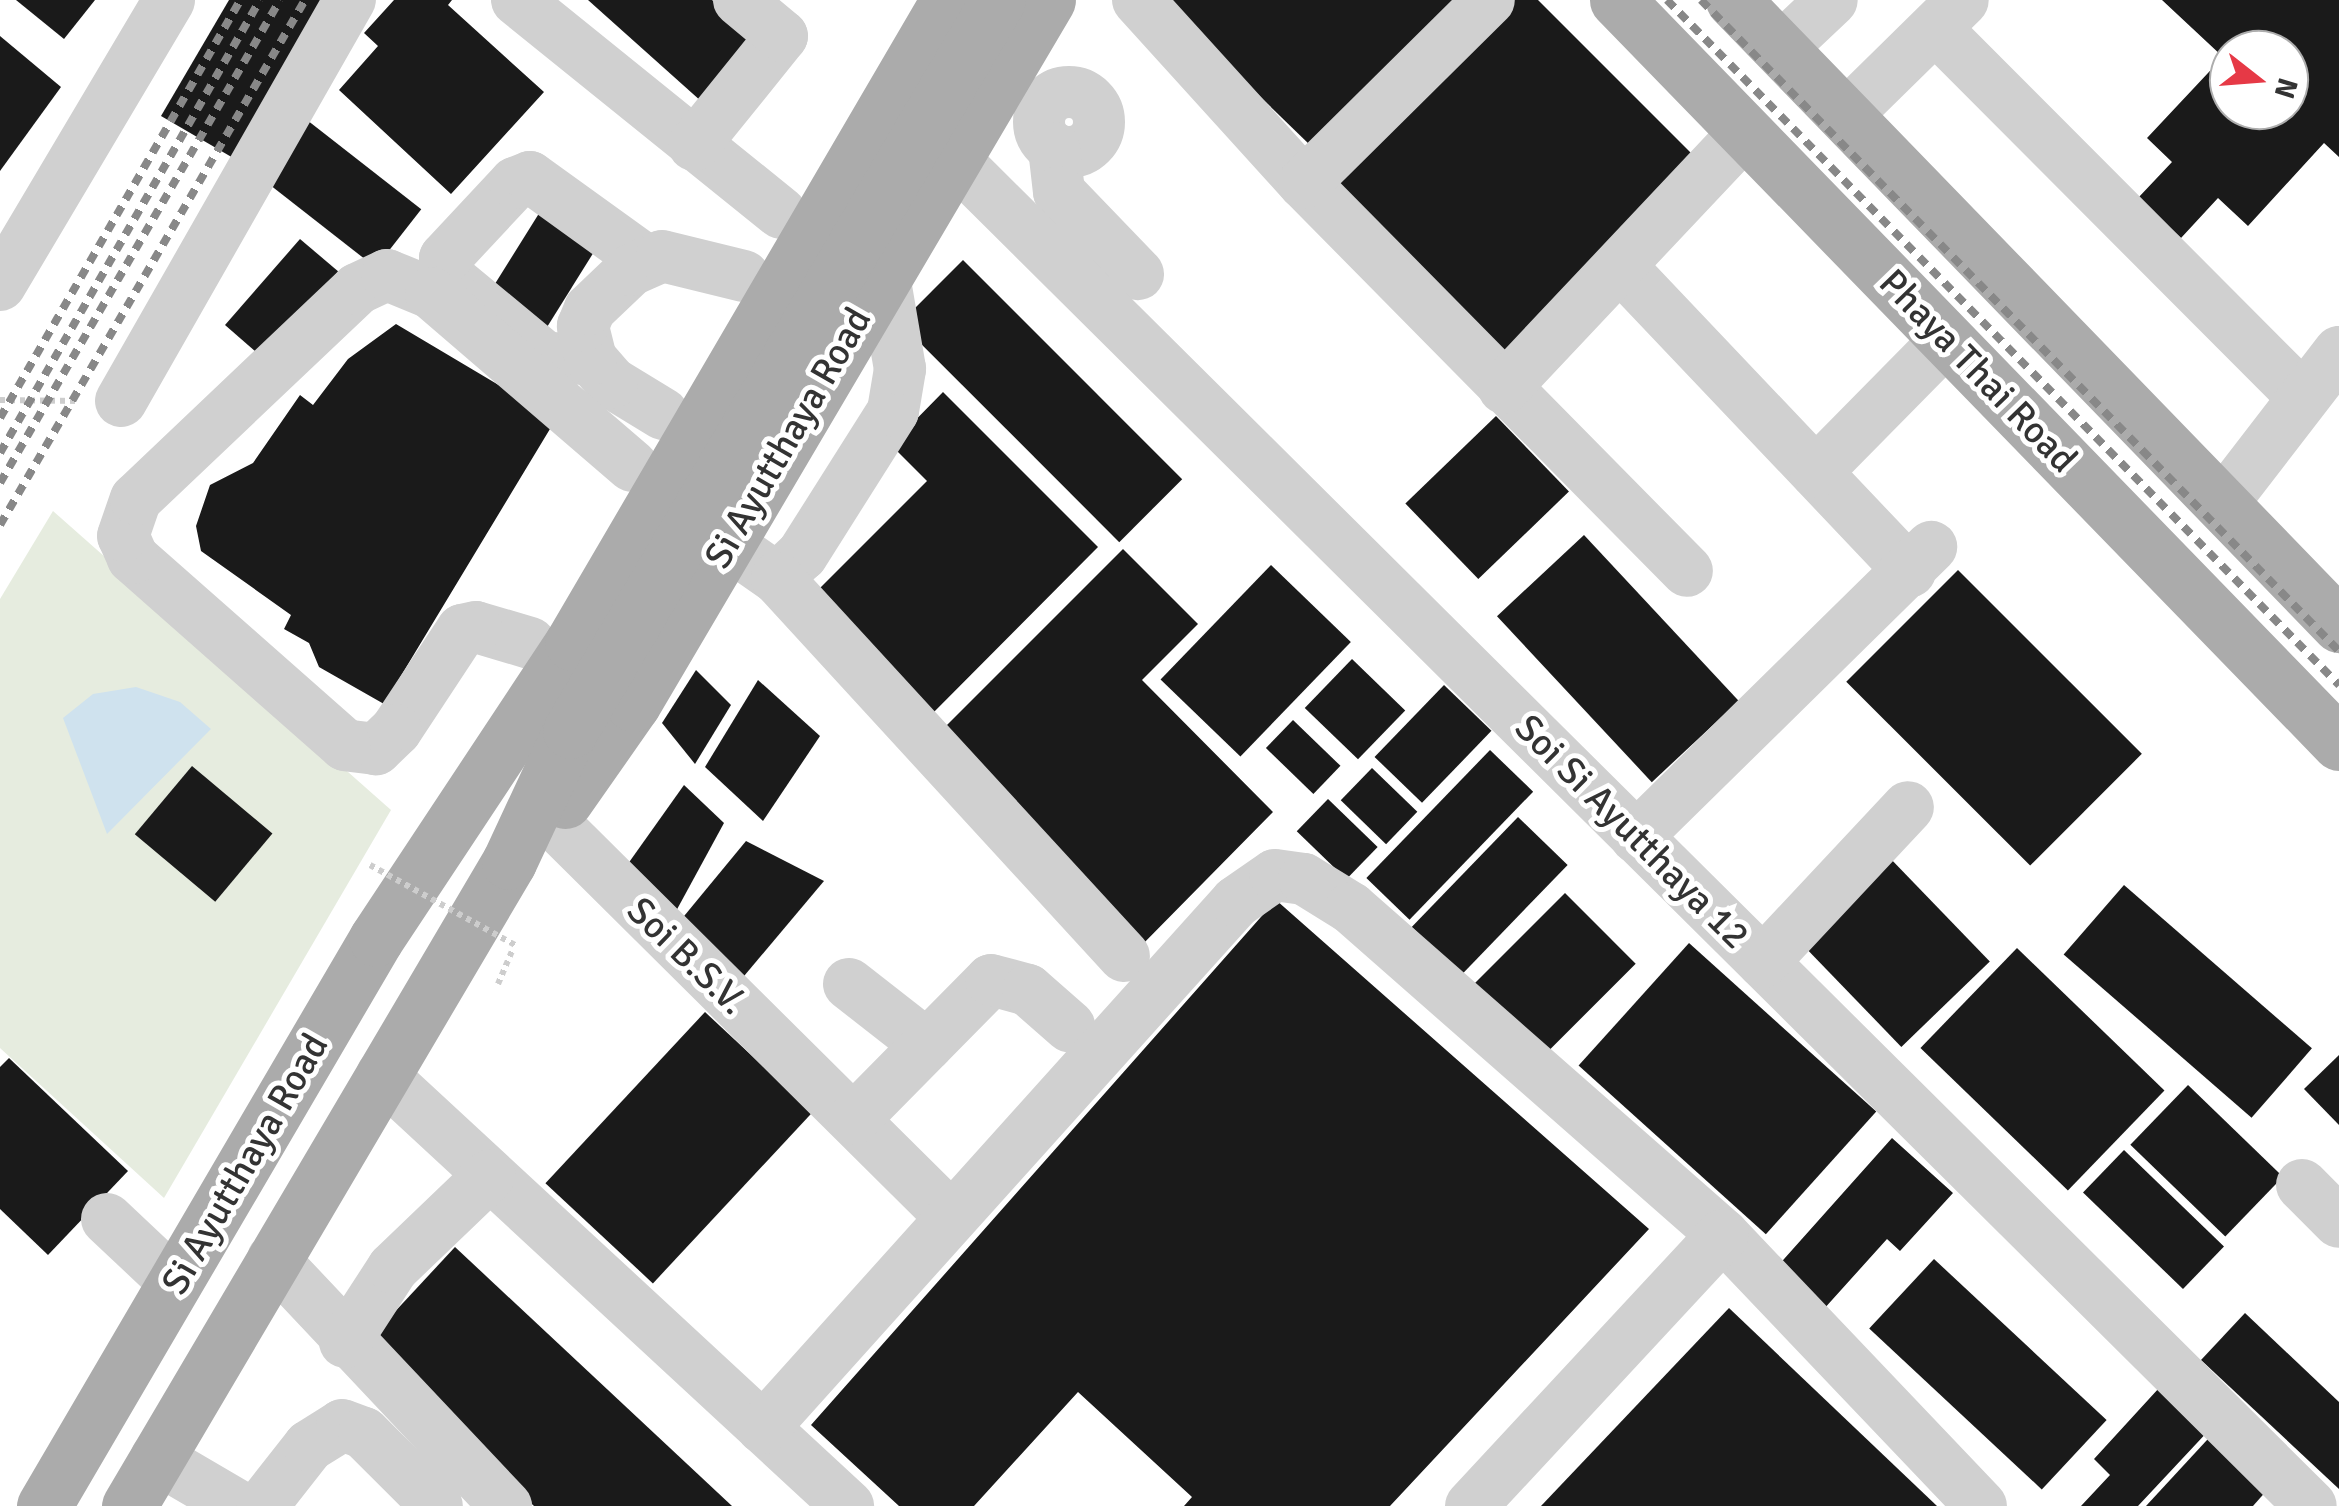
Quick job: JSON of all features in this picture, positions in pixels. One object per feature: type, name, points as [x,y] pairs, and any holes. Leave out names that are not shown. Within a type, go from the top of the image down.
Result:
[{"type":"main road","name":"Si Ayutthaya Road","points":[[448,824],[530,643],[906,0]]},
{"type":"main road","name":"Si Ayutthaya Road","points":[[129,1506],[508,862],[570,731],[866,182],[948,0]]},
{"type":"main road","name":"Phaya Thai Road","points":[[1617,0],[2339,743]]},
{"type":"main road","points":[[1732,0],[2339,624]]},
{"type":"main road","name":"Si Ayutthaya Road","points":[[44,1506],[448,824],[572,643],[866,182],[1025,11]]},
{"type":"main road","name":"Si Ayutthaya Road","points":[[508,862],[550,820],[633,704],[953,158],[1025,11]]},
{"type":"street","points":[[0,285],[169,0]]},
{"type":"street","points":[[120,400],[350,0]]},
{"type":"street","points":[[517,0],[781,213]]},
{"type":"street","points":[[694,144],[782,36],[740,0]]},
{"type":"street","points":[[1138,0],[1304,183],[1687,571]]},
{"type":"street","points":[[1304,183],[1489,0]]},
{"type":"street","points":[[1780,49],[1832,0]]},
{"type":"street","points":[[1025,11],[1086,97],[1057,94],[1042,108],[1040,128],[1054,148],[1059,192],[1138,274]]},
{"type":"street","points":[[1845,116],[1950,15],[2300,394]]},
{"type":"street","points":[[1504,388],[1624,269],[1745,132]]},
{"type":"street","name":"Soi Si Ayutthaya 12","points":[[953,158],[1883,1082],[2288,1498]]},
{"type":"street","points":[[591,359],[546,358],[448,277],[445,258],[515,183],[530,177],[648,262]]},
{"type":"street","points":[[663,414],[612,383],[591,359],[583,326],[590,308],[648,262],[662,256],[744,276]]},
{"type":"street","points":[[1624,269],[1816,472],[1920,559],[1636,836]]},
{"type":"street","points":[[530,643],[476,627],[462,630],[396,730],[376,749],[345,745],[133,558],[124,536],[136,500],[356,289],[387,275],[431,293],[632,466]]},
{"type":"street","points":[[777,578],[802,555],[892,411],[900,370],[884,275]]},
{"type":"street","points":[[1816,472],[1947,339]]},
{"type":"street","points":[[2222,504],[2300,394],[2339,352]]},
{"type":"street","points":[[726,544],[777,578],[1124,956]]},
{"type":"street","points":[[1763,962],[1908,807]]},
{"type":"street","name":"Soi B.S.V.","points":[[550,820],[934,1200]]},
{"type":"street","points":[[763,1428],[1236,902],[1275,875],[1304,879],[1351,908],[1723,1234],[1981,1506]]},
{"type":"street","points":[[840,1106],[927,1044],[990,980],[1028,990],[1069,1026]]},
{"type":"street","points":[[849,984],[927,1044]]},
{"type":"street","points":[[382,1075],[848,1506]]},
{"type":"street","points":[[345,1342],[394,1268],[490,1175]]},
{"type":"street","points":[[2302,1186],[2339,1222]]},
{"type":"street","points":[[107,1219],[176,1283]]},
{"type":"street","points":[[1471,1506],[1723,1234]]},
{"type":"street","points":[[274,1260],[345,1342],[506,1506]]},
{"type":"street","points":[[262,1506],[308,1446],[342,1426],[364,1433],[437,1506]]},
{"type":"street","points":[[156,1458],[238,1506]]},
{"type":"path","points":[[0,400],[120,400]]},
{"type":"path","points":[[370,865],[515,945],[498,984]]},
{"type":"shaded area","points":[[53,511],[391,810],[164,1198],[0,1048],[0,599]]},
{"type":"water","points":[[136,687],[180,702],[211,729],[107,834],[63,718],[93,694]]},
{"type":"building","points":[[16,0],[95,0],[64,39]]},
{"type":"building","points":[[229,0],[342,0],[247,166],[161,116]]},
{"type":"building","points":[[394,0],[452,0],[448,5],[544,92],[451,194],[339,90],[378,46],[364,33]]},
{"type":"building","points":[[588,0],[712,0],[757,41],[702,102]]},
{"type":"building","points":[[1172,0],[1454,0],[1312,147],[1168,7]]},
{"type":"building","points":[[1509,0],[1538,0],[1705,167],[1499,374],[1318,192]]},
{"type":"building","points":[[2162,0],[2339,0],[2339,157],[2324,143],[2248,226],[2218,198],[2181,238],[2138,198],[2172,162],[2147,138],[2209,72],[2209,130],[2309,130],[2309,30],[2209,30],[2209,44]]},
{"type":"building","points":[[0,36],[61,87],[0,171]]},
{"type":"building","points":[[307,120],[421,209],[376,268],[261,178]]},
{"type":"building","points":[[548,199],[605,235],[542,335],[485,300]]},
{"type":"building","points":[[300,239],[346,278],[263,358],[225,325]]},
{"type":"building","points":[[963,260],[1182,479],[1119,542],[900,323]]},
{"type":"building","points":[[396,324],[556,419],[384,704],[319,667],[309,643],[284,629],[291,615],[201,551],[196,526],[210,485],[253,463],[300,395],[313,405],[348,359]]},
{"type":"building","points":[[943,392],[1098,547],[925,721],[806,602],[927,481],[891,445]]},
{"type":"building","points":[[1496,416],[1569,492],[1478,579],[1405,504]]},
{"type":"building","points":[[1584,535],[1739,701],[1652,782],[1497,616]]},
{"type":"building","points":[[1123,549],[1198,624],[1142,680],[1273,812],[1137,950],[930,742]]},
{"type":"building","points":[[1271,565],[1351,642],[1240,756],[1161,679]]},
{"type":"building","points":[[1958,570],[2142,754],[2030,866],[1846,682]]},
{"type":"building","points":[[1352,659],[1405,710],[1358,759],[1305,708]]},
{"type":"building","points":[[696,670],[731,705],[695,764],[662,723]]},
{"type":"building","points":[[758,680],[820,736],[763,821],[705,767]]},
{"type":"building","points":[[1444,685],[1491,731],[1422,803],[1375,757]]},
{"type":"building","points":[[1293,720],[1340,766],[1313,794],[1266,748]]},
{"type":"building","points":[[1490,750],[1533,792],[1410,920],[1366,878]]},
{"type":"building","points":[[192,766],[272,833],[215,902],[135,834]]},
{"type":"building","points":[[1372,768],[1417,812],[1386,844],[1341,800]]},
{"type":"building","points":[[684,785],[724,823],[675,913],[620,875]]},
{"type":"building","points":[[1328,799],[1378,847],[1346,879],[1297,831]]},
{"type":"building","points":[[1518,817],[1568,865],[1461,975],[1412,927]]},
{"type":"building","points":[[746,841],[824,881],[734,988],[680,921]]},
{"type":"building","points":[[1887,855],[1990,961],[1901,1047],[1799,940]]},
{"type":"building","points":[[2124,885],[2312,1048],[2252,1118],[2064,954]]},
{"type":"building","points":[[1565,893],[1636,964],[1545,1054],[1474,984]]},
{"type":"building","points":[[1276,900],[1649,1229],[1390,1506],[1184,1506],[1192,1497],[1078,1392],[974,1506],[899,1506],[811,1425]]},
{"type":"building","points":[[1689,943],[1876,1112],[1766,1234],[1579,1066]]},
{"type":"building","points":[[2017,948],[2164,1090],[2068,1190],[1920,1048]]},
{"type":"building","points":[[705,1012],[813,1112],[653,1283],[545,1183]]},
{"type":"building","points":[[2339,1055],[2339,1125],[2304,1089]]},
{"type":"building","points":[[9,1058],[128,1171],[48,1255],[0,1209],[0,1067]]},
{"type":"building","points":[[2188,1085],[2283,1177],[2225,1236],[2130,1145]]},
{"type":"building","points":[[1892,1138],[1953,1193],[1900,1251],[1887,1239],[1823,1310],[1776,1268]]},
{"type":"building","points":[[2124,1150],[2224,1247],[2183,1289],[2083,1192]]},
{"type":"building","points":[[455,1247],[732,1506],[534,1506],[363,1346]]},
{"type":"building","points":[[1934,1259],[2107,1420],[2042,1489],[1869,1328]]},
{"type":"building","points":[[1729,1308],[1937,1506],[1541,1506]]},
{"type":"building","points":[[2245,1313],[2339,1402],[2339,1489],[2201,1360]]},
{"type":"building","points":[[2170,1376],[2211,1428],[2138,1506],[2081,1506],[2110,1475],[2094,1459]]},
{"type":"building","points":[[2219,1427],[2276,1480],[2253,1506],[2146,1506]]},
{"type":"railway","points":[[0,418],[240,0]]},
{"type":"railway","points":[[0,453],[260,0]]},
{"type":"railway","points":[[0,483],[280,0]]},
{"type":"railway","points":[[0,525],[305,0]]},
{"type":"railway","points":[[1667,0],[2339,685]]},
{"type":"railway","points":[[1701,0],[2339,651]]}]
